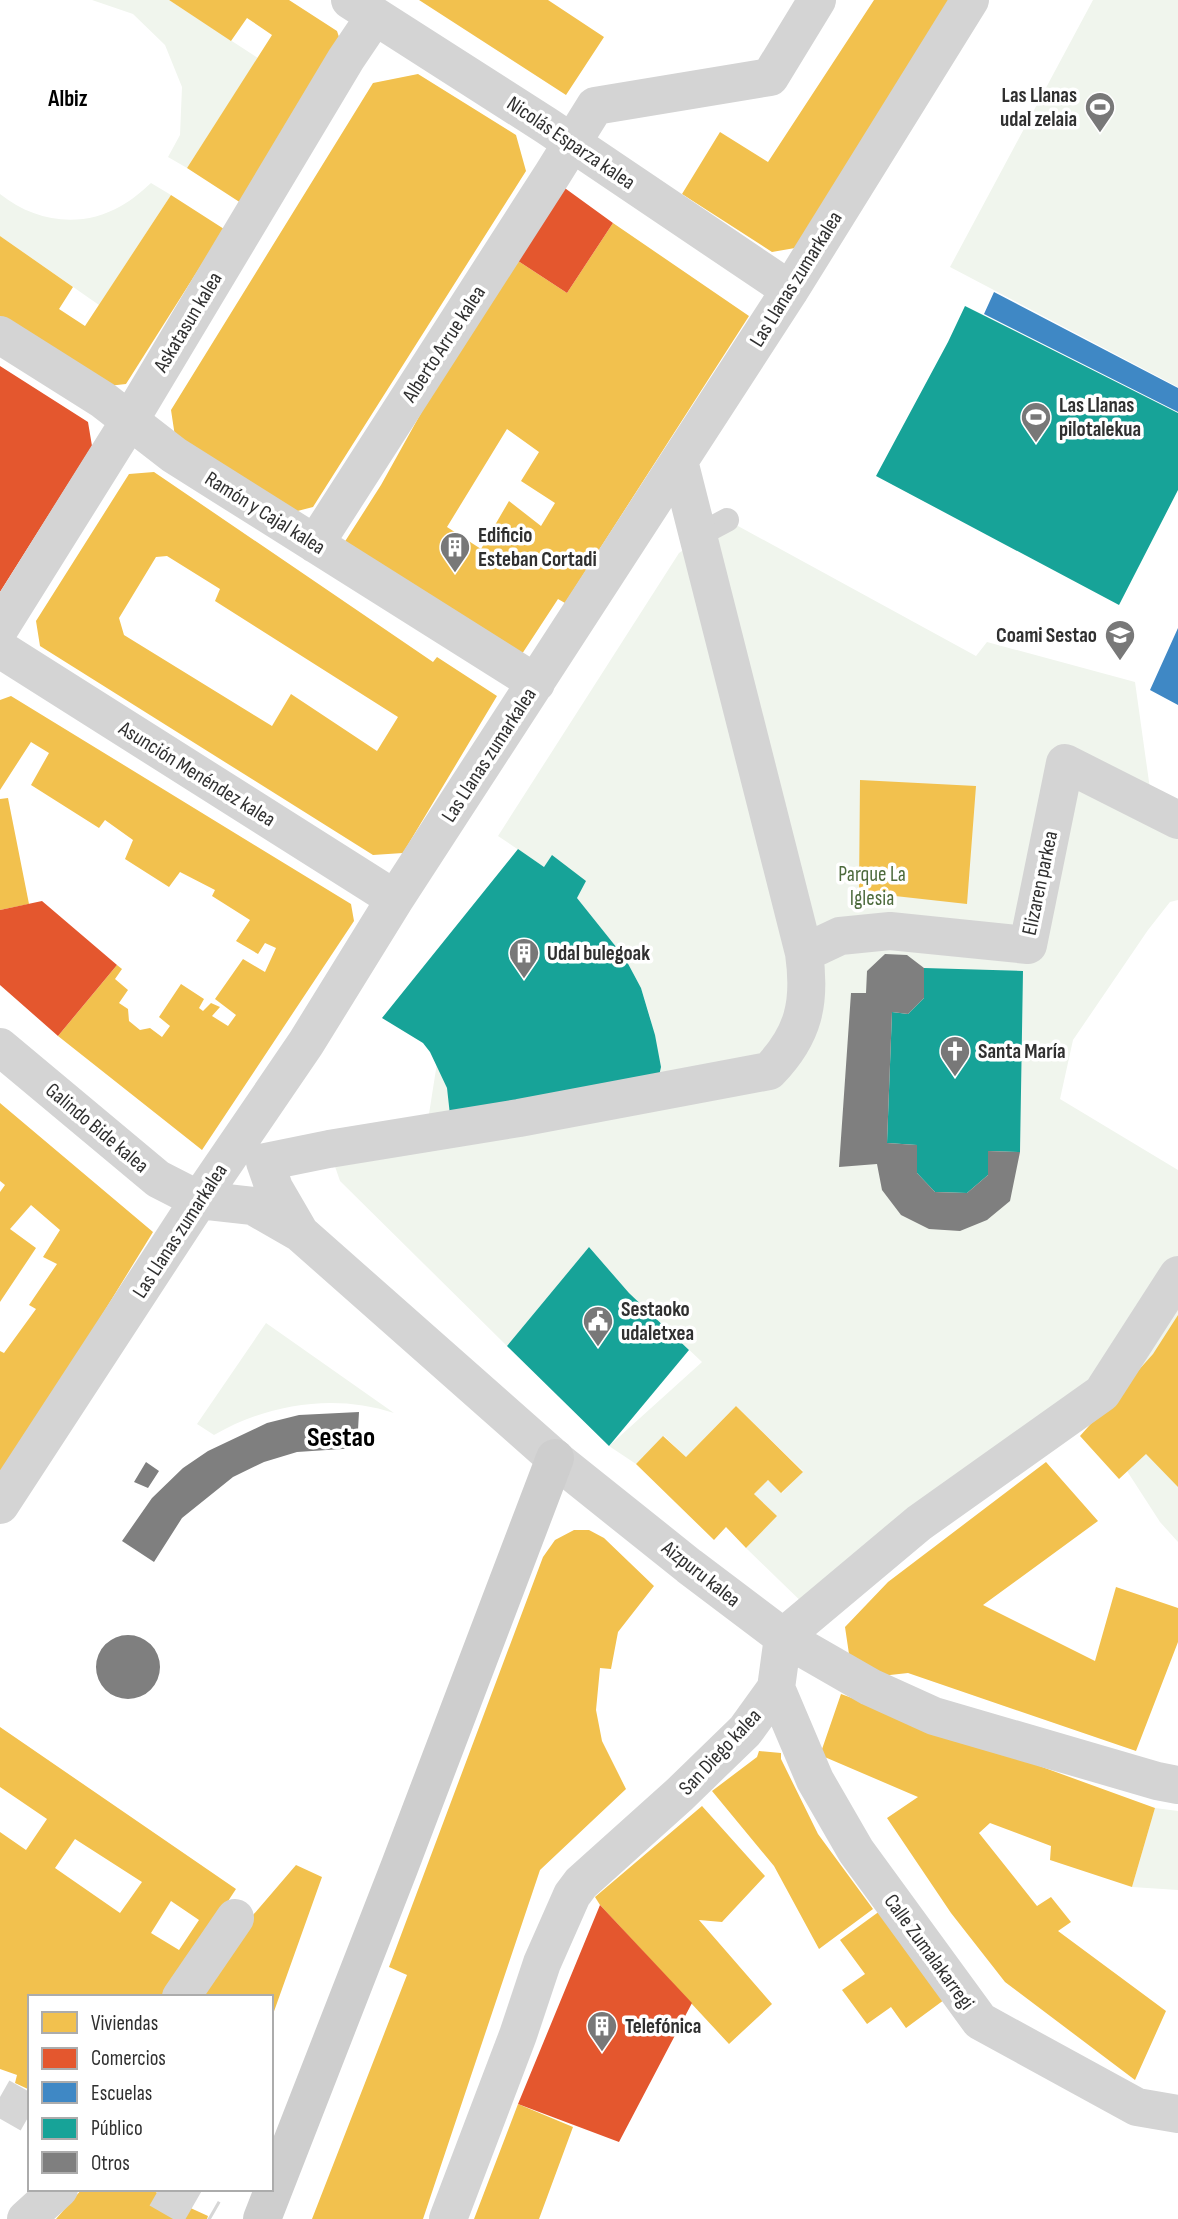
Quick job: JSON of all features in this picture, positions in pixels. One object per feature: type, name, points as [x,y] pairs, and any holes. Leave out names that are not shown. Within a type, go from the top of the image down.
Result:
[{"type":"street","name":"Alberto Arrue kalea","points":[[315,544],[595,106],[770,77],[817,0]]},
{"type":"street","name":"Las Llanas zumarkalea","points":[[0,1505],[199,1200],[306,1043],[395,899],[790,290],[970,0]]},
{"type":"street","name":"Nicolás Esparza kalea","points":[[362,8],[790,290]]},
{"type":"street","name":"Askatasun kalea","points":[[0,628],[130,420],[346,59],[362,8]]},
{"type":"street","name":"Ramón y Cajal kalea","points":[[0,335],[130,420],[174,455],[536,683]]},
{"type":"street","points":[[679,461],[712,528],[804,953]]},
{"type":"street","name":"Asunción Menéndez kalea","points":[[0,649],[395,899]]},
{"type":"street","name":"Elizaren parkea","points":[[804,953],[840,936],[890,931],[1028,945],[1065,763],[1178,820]]},
{"type":"street","name":"Aizpuru kalea","points":[[300,1233],[274,1188],[265,1162],[769,1071],[785,1055],[799,1030],[807,1002],[804,953]]},
{"type":"street","name":"Galindo Bide kalea","points":[[0,1047],[158,1179],[199,1200]]},
{"type":"street","name":"Aizpuru kalea","points":[[199,1200],[253,1206],[300,1233],[555,1458],[689,1566],[783,1637],[870,1687],[934,1716],[1178,1785]]},
{"type":"street","points":[[783,1637],[919,1523],[1102,1394],[1178,1275]]},
{"type":"street","points":[[264,2218],[555,1458]]},
{"type":"street","name":"San Diego kalea","points":[[448,2219],[542,1964],[572,1895],[745,1731],[776,1688],[783,1637]]},
{"type":"street","name":"Calle Zumalakarregi","points":[[776,1688],[815,1780],[856,1850],[980,2021],[1137,2107],[1178,2114]]},
{"type":"street","points":[[182,1995],[235,1918]]},
{"type":"street","points":[[26,2219],[57,2191]]},
{"type":"green space","points":[[92,0],[169,0],[258,58],[187,168],[168,157],[180,135],[182,87],[165,45],[133,14]]},
{"type":"green space","name":"Las Llanas udal zelaia","points":[[1093,0],[1178,0],[1178,387],[950,267]]},
{"type":"green space","points":[[151,183],[171,195],[99,305],[0,236],[0,194],[28,211],[74,220],[90,218],[121,206]]},
{"type":"green space","name":"Parque La Iglesia","points":[[727,520],[976,656],[987,642],[1135,682],[1150,789],[1178,804],[1178,900],[1170,902],[1148,930],[1073,1040],[1060,1099],[1178,1170],[1178,1542],[1160,1522],[1085,1406],[812,1612],[746,1548],[776,1516],[754,1494],[768,1480],[782,1493],[803,1471],[736,1406],[686,1457],[664,1436],[636,1464],[609,1446],[702,1362],[629,1293],[589,1247],[507,1346],[340,1181],[329,1149],[426,1133],[437,1063],[450,1104],[659,1059],[641,988],[625,958],[577,898],[552,856],[544,867],[498,836],[679,553]]},
{"type":"green space","points":[[266,1323],[394,1413],[371,1407],[325,1403],[279,1409],[235,1424],[214,1435],[197,1424]]},
{"type":"green space","points":[[1155,1808],[1178,1811],[1178,1890],[1132,1887]]},
{"type":"building: Viviendas","points":[[169,0],[289,0],[337,31],[342,46],[241,203],[187,168],[272,35],[247,18],[231,41]]},
{"type":"building: Viviendas","points":[[419,0],[548,0],[604,37],[566,95]]},
{"type":"building: Viviendas","points":[[874,0],[953,0],[795,248],[772,252],[682,194],[720,132],[768,162]]},
{"type":"building: Viviendas","points":[[418,74],[516,135],[526,171],[313,507],[282,515],[176,443],[171,410],[373,83]]},
{"type":"building: Viviendas","points":[[171,195],[224,229],[126,384],[108,386],[0,316],[0,236],[73,287],[59,309],[85,326]]},
{"type":"building: Viviendas","points":[[613,223],[749,316],[565,603],[558,599],[520,657],[344,543],[381,485],[509,255],[567,293]],"holes":[[[507,429],[539,452],[521,481],[555,503],[541,526],[509,501],[481,549],[447,527]]]},
{"type":"building: Viviendas","points":[[154,472],[433,662],[437,657],[497,696],[403,853],[373,855],[40,646],[36,621],[129,474]],"holes":[[[167,556],[220,589],[215,601],[398,717],[377,751],[291,694],[272,726],[124,635],[119,618],[156,557]]]},
{"type":"building: Viviendas","points":[[11,696],[351,904],[354,921],[202,1150],[58,1036],[117,965],[122,969],[115,979],[128,990],[119,1003],[128,1009],[129,1021],[140,1030],[150,1028],[162,1037],[170,1026],[159,1017],[181,984],[204,999],[199,1008],[203,1011],[211,1003],[220,1007],[212,1016],[228,1026],[236,1015],[215,999],[243,959],[265,972],[276,948],[265,943],[258,954],[236,941],[250,920],[212,896],[215,890],[180,872],[169,887],[125,859],[133,840],[105,820],[99,828],[31,785],[49,753],[31,742],[0,790],[0,700]]},
{"type":"building: Viviendas","points":[[860,780],[976,786],[967,904],[859,892]]},
{"type":"building: Viviendas","points":[[8,798],[29,904],[0,910],[0,799]]},
{"type":"building: Viviendas","points":[[0,1103],[153,1232],[0,1474],[0,1351],[4,1353],[36,1309],[29,1305],[57,1264],[43,1257],[60,1230],[31,1205],[10,1229],[36,1248],[0,1302],[0,1192],[5,1185],[0,1181]]},
{"type":"building: Viviendas","points":[[1178,1315],[1178,1487],[1146,1454],[1119,1479],[1080,1436],[1153,1354]]},
{"type":"building: Viviendas","points":[[736,1406],[803,1472],[781,1493],[768,1480],[754,1494],[777,1516],[746,1548],[726,1527],[714,1540],[636,1464],[663,1436],[686,1457]]},
{"type":"building: Viviendas","points":[[1046,1462],[1098,1521],[983,1605],[1095,1661],[1116,1587],[1178,1608],[1178,1642],[1136,1751],[908,1673],[881,1676],[849,1654],[845,1627],[888,1582]]},
{"type":"building: Viviendas","points":[[574,1530],[589,1530],[604,1538],[654,1586],[618,1632],[611,1669],[600,1668],[596,1710],[602,1741],[626,1789],[540,1870],[423,2219],[312,2219],[407,1975],[389,1967],[543,1557],[555,1540]]},
{"type":"building: Viviendas","points":[[841,1694],[1155,1808],[1132,1887],[1050,1860],[1051,1846],[990,1823],[979,1833],[1037,1906],[1051,1897],[1071,1922],[1058,1931],[1166,2011],[1135,2080],[1005,1982],[951,1913],[887,1818],[918,1797],[820,1755]]},
{"type":"building: Viviendas","points":[[0,1727],[236,1889],[166,1995],[28,1995],[28,2089],[15,2083],[17,2075],[0,2069],[0,1832],[26,1850],[47,1819],[0,1787]],"holes":[[[75,1839],[142,1882],[120,1913],[55,1868]],[[171,1901],[199,1920],[179,1950],[151,1933]]]},
{"type":"building: Viviendas","points":[[759,1751],[781,1753],[781,1759],[818,1834],[873,1909],[819,1949],[774,1866],[712,1791],[757,1757]]},
{"type":"building: Viviendas","points":[[702,1806],[765,1876],[722,1922],[699,1920],[772,2004],[729,2044],[595,1897]]},
{"type":"building: Viviendas","points":[[296,1865],[322,1877],[273,2014],[273,1995],[201,1995],[235,1936]]},
{"type":"building: Viviendas","points":[[884,1908],[948,1997],[906,2028],[891,2007],[867,2024],[842,1990],[865,1974],[840,1940]]},
{"type":"building: Viviendas","points":[[518,2104],[573,2127],[539,2219],[474,2219]]},
{"type":"building: Viviendas","points":[[80,2191],[153,2191],[208,2216],[207,2219],[56,2219]]},
{"type":"building: Comercios","points":[[562,186],[613,223],[567,293],[509,255]]},
{"type":"building: Comercios","points":[[0,366],[88,422],[92,446],[0,592]]},
{"type":"building: Comercios","points":[[42,901],[117,965],[58,1036],[0,985],[0,910]]},
{"type":"building: Comercios","name":"Telefónica","points":[[600,1905],[692,2003],[619,2142],[518,2104]]},
{"type":"building: Escuelas","points":[[994,292],[1178,388],[1178,412],[984,314]]},
{"type":"building: Escuelas","points":[[1178,628],[1178,705],[1150,690]]},
{"type":"building: Público","name":"Las Llanas pilotalekua","points":[[965,306],[1178,413],[1178,490],[1119,605],[876,476]]},
{"type":"building: Público","name":"Udal bulegoak","points":[[518,849],[544,867],[552,855],[586,881],[577,898],[625,958],[641,988],[655,1035],[661,1067],[659,1076],[450,1115],[447,1088],[430,1052],[423,1043],[382,1018]]},
{"type":"building: Público","name":"Santa María","points":[[924,968],[1023,971],[1020,1152],[988,1151],[988,1175],[967,1193],[935,1192],[917,1173],[917,1145],[887,1143],[892,1012],[908,1014],[924,998]]},
{"type":"building: Público","name":"Sestaoko udaletxea","points":[[589,1247],[629,1293],[689,1350],[609,1446],[507,1346]]},
{"type":"building: Otros","points":[[885,954],[907,955],[924,968],[924,998],[908,1014],[892,1012],[887,1143],[917,1145],[917,1173],[935,1192],[967,1193],[988,1175],[988,1151],[1020,1152],[1010,1201],[987,1220],[960,1231],[929,1229],[901,1215],[882,1190],[877,1164],[839,1167],[851,993],[866,993],[867,971]]},
{"type":"building: Otros","points":[[359,1412],[357,1448],[297,1452],[264,1462],[233,1477],[182,1518],[154,1562],[122,1541],[152,1498],[183,1468],[208,1451],[267,1423],[299,1415]]},
{"type":"building: Otros","points":[[146,1462],[159,1471],[148,1488],[134,1482]]},
{"type":"building: Otros","points":[[122,1635],[134,1635],[151,1644],[158,1655],[158,1679],[151,1690],[134,1699],[122,1699],[110,1694],[101,1685],[96,1673],[96,1661],[101,1649],[110,1640]]},
{"type":"tunnel","points":[[0,2097],[28,2113]]},
{"type":"tunnel","points":[[162,2191],[211,2219]]},
{"type":"place","name":"Las Llanas udal zelaia","points":[[1100,134]]},
{"type":"place","name":"Las Llanas pilotalekua","points":[[1036,444]]},
{"type":"place","name":"Edificio Esteban Cortadi","points":[[455,574]]},
{"type":"place","name":"Coami Sestao","points":[[1120,662]]},
{"type":"place","name":"Udal bulegoak","points":[[524,980]]},
{"type":"place","name":"Santa María","points":[[955,1078]]},
{"type":"place","name":"Sestaoko udaletxea","points":[[598,1348]]},
{"type":"place","name":"Telefónica","points":[[602,2053]]},
{"type":"district","name":"Albiz","points":[[68,99]]},
{"type":"district","name":"Sestao","points":[[341,1437]]}]
